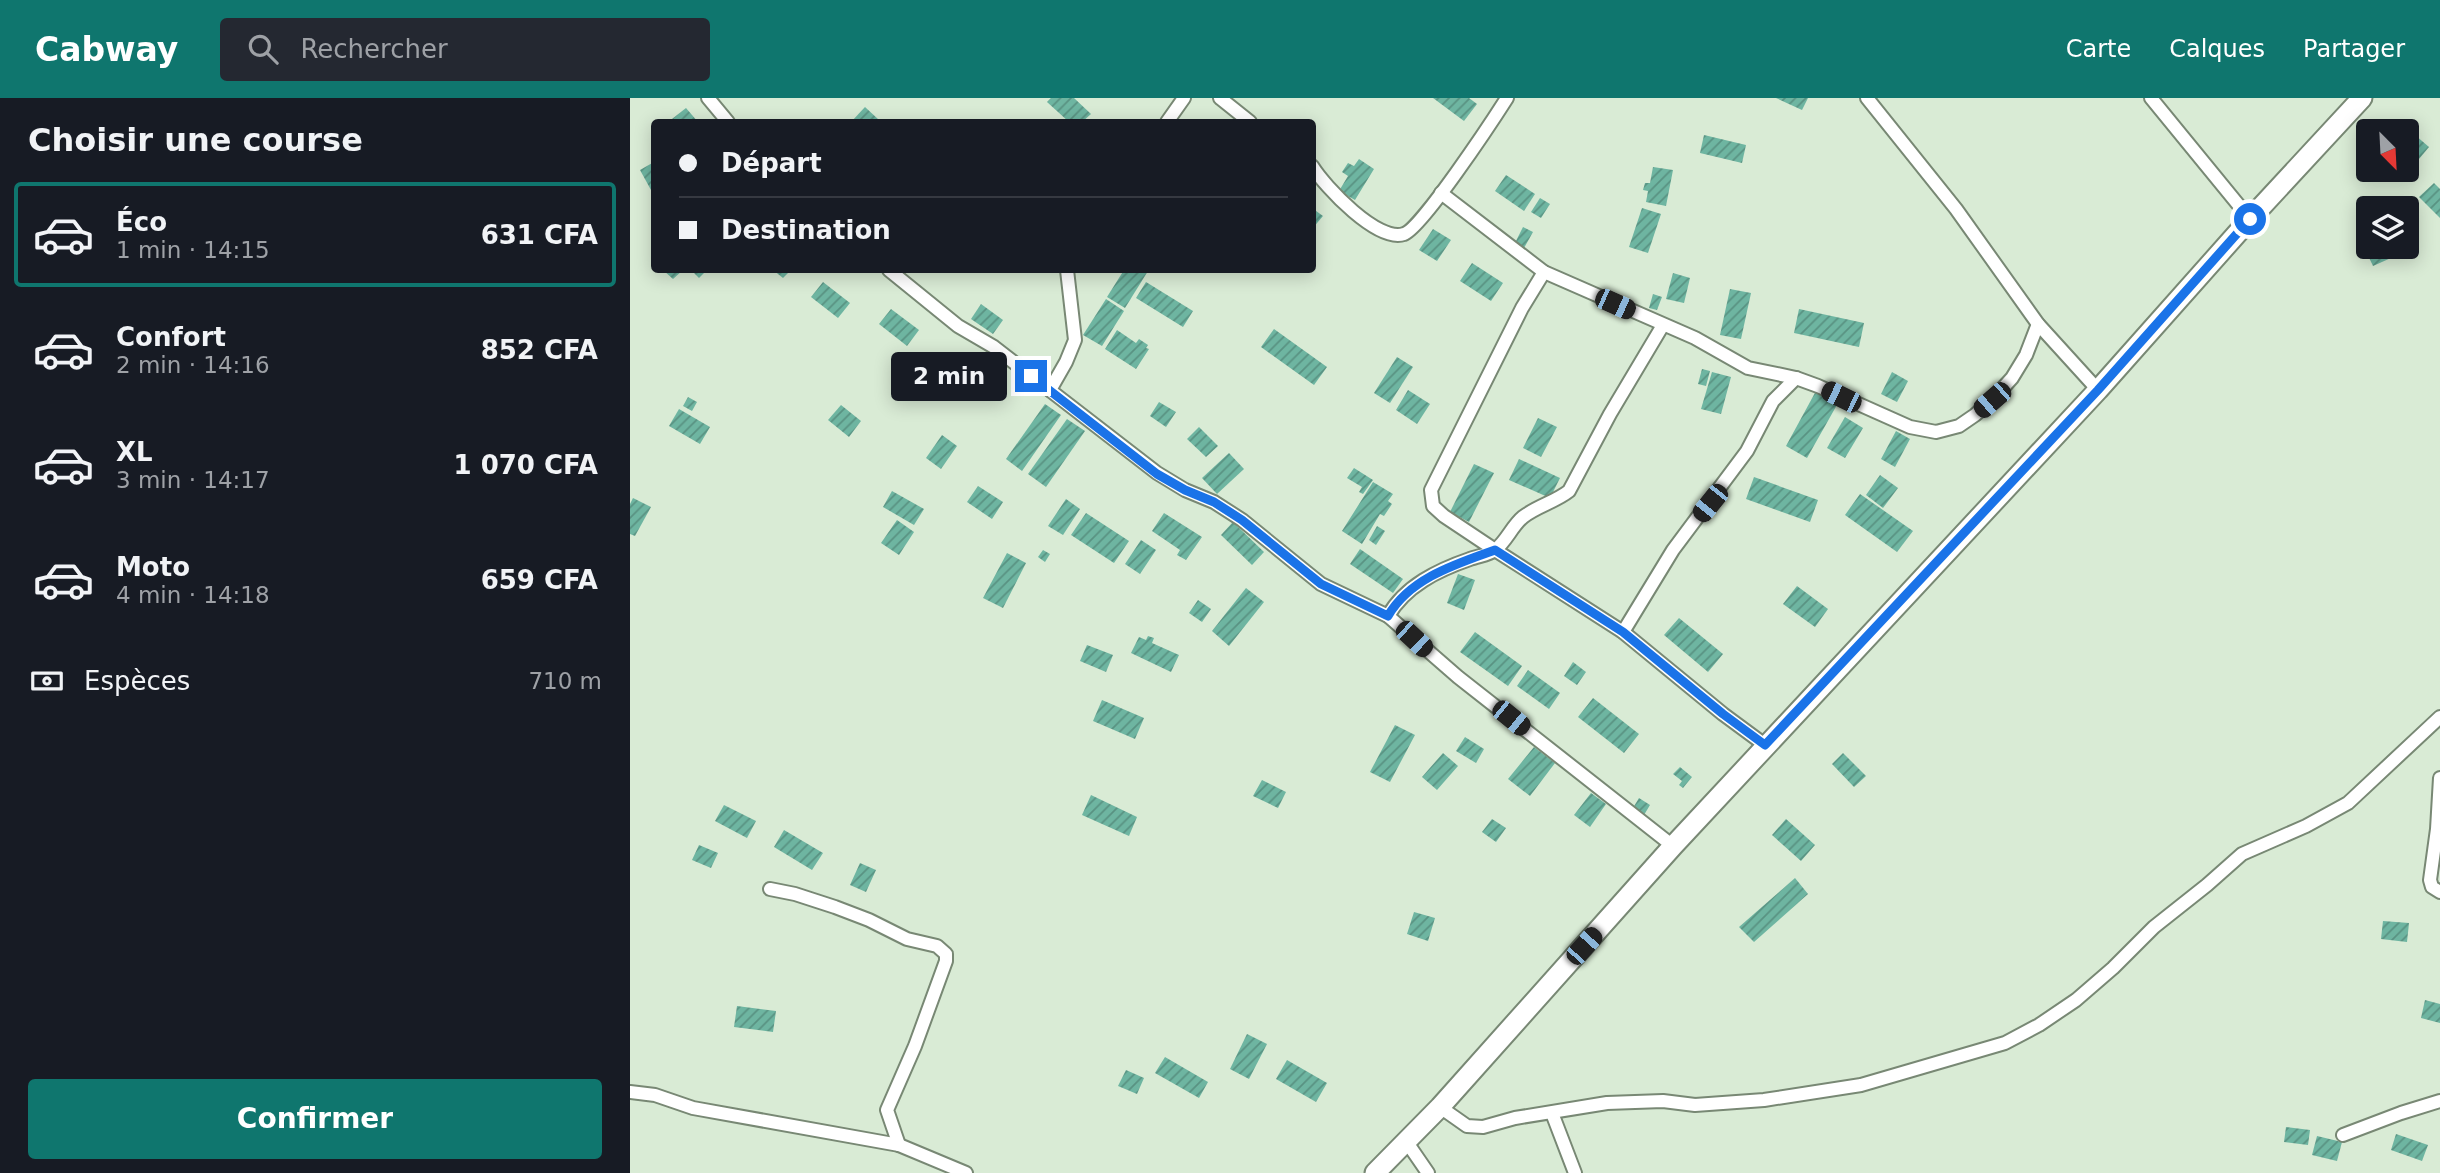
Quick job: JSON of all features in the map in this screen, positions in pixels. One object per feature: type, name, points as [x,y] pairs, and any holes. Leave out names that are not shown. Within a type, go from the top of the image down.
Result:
[{"type":"main road","points":[[1375,1173],[1440,1107],[1765,745],[2098,390],[2362,98]]},
{"type":"street","points":[[708,98],[726,119]]},
{"type":"street","points":[[1169,119],[1184,98]]},
{"type":"street","points":[[1220,98],[1246,119]]},
{"type":"street","points":[[1316,171],[1329,187],[1378,229],[1395,236],[1407,234],[1441,193],[1507,98]]},
{"type":"street","points":[[1867,98],[1956,209],[2038,324],[2098,390]]},
{"type":"street","points":[[2151,98],[2250,219]]},
{"type":"street","points":[[1441,193],[1544,272],[1695,338],[1748,368],[1796,378],[1910,427],[1936,432],[1959,426],[1992,400],[2012,378],[2026,355],[2038,324]]},
{"type":"street","points":[[1544,272],[1522,308],[1431,490],[1433,506],[1495,550],[1623,632],[1765,745]]},
{"type":"street","points":[[894,273],[958,326],[994,347],[1157,474],[1214,502],[1242,520],[1321,584],[1388,616],[1458,677],[1673,846]]},
{"type":"street","points":[[1049,390],[1076,340],[1067,273]]},
{"type":"street","points":[[1388,616],[1397,600],[1416,585],[1444,569],[1495,550],[1520,519],[1569,491],[1610,414],[1664,325]]},
{"type":"street","points":[[1623,632],[1673,550],[1747,451],[1773,401],[1796,378]]},
{"type":"street","points":[[1440,1107],[1467,1126],[1483,1127],[1515,1118],[1608,1103],[1663,1101],[1695,1105],[1764,1100],[1861,1085],[2005,1043],[2077,1000],[2154,927],[2242,853],[2306,826],[2348,803],[2440,718]]},
{"type":"street","points":[[2440,778],[2430,880],[2432,887],[2440,892]]},
{"type":"street","points":[[770,889],[835,907],[907,939],[937,946],[946,954],[946,961],[915,1046],[887,1110],[899,1145]]},
{"type":"street","points":[[630,1092],[655,1095],[693,1108],[899,1145],[966,1173]]},
{"type":"street","points":[[2343,1135],[2440,1101]]},
{"type":"street","points":[[1552,1113],[1575,1173]]},
{"type":"street","points":[[1406,1141],[1428,1173]]},
{"type":"building","points":[[1051,98],[1074,98],[1091,114],[1085,119],[1066,119],[1047,102]]},
{"type":"building","points":[[1433,98],[1469,98],[1477,104],[1464,121]]},
{"type":"building","points":[[1776,98],[1808,98],[1802,110]]},
{"type":"building","points":[[865,107],[878,119],[854,119]]},
{"type":"building","points":[[686,108],[695,119],[672,119]]},
{"type":"building","points":[[1704,135],[1746,145],[1742,163],[1700,153]]},
{"type":"building","points":[[2419,138],[2429,147],[2419,159]]},
{"type":"building","points":[[1359,159],[1374,169],[1355,200],[1339,191],[1348,176],[1342,172],[1348,163],[1354,166]]},
{"type":"building","points":[[651,164],[651,190],[640,170]]},
{"type":"building","points":[[1653,167],[1673,170],[1666,206],[1646,202],[1648,191],[1643,190],[1645,183],[1650,183]]},
{"type":"building","points":[[1506,175],[1535,194],[1524,211],[1495,191]]},
{"type":"building","points":[[2434,183],[2440,189],[2440,218],[2419,197]]},
{"type":"building","points":[[1540,198],[1550,204],[1541,218],[1531,212]]},
{"type":"building","points":[[1642,208],[1661,214],[1648,253],[1629,247]]},
{"type":"building","points":[[1316,211],[1323,216],[1316,224]]},
{"type":"building","points":[[1523,227],[1533,232],[1524,248],[1515,243]]},
{"type":"building","points":[[1433,229],[1451,240],[1437,261],[1419,250]]},
{"type":"building","points":[[2370,259],[2389,259],[2373,266]]},
{"type":"building","points":[[1472,263],[1503,283],[1491,301],[1460,281]]},
{"type":"building","points":[[666,273],[680,273],[673,279]]},
{"type":"building","points":[[1122,273],[1147,273],[1125,308],[1107,297]]},
{"type":"building","points":[[1673,273],[1690,278],[1684,303],[1666,299]]},
{"type":"building","points":[[823,282],[850,303],[838,318],[811,297]]},
{"type":"building","points":[[1146,282],[1193,311],[1183,327],[1136,298]]},
{"type":"building","points":[[1730,289],[1751,293],[1741,339],[1720,335]]},
{"type":"building","points":[[1653,294],[1662,297],[1657,310],[1649,308]]},
{"type":"building","points":[[1106,299],[1124,311],[1102,346],[1083,335]]},
{"type":"building","points":[[981,304],[1003,320],[993,334],[971,319]]},
{"type":"building","points":[[891,309],[919,330],[907,346],[879,324]]},
{"type":"building","points":[[1799,309],[1864,323],[1859,347],[1794,333]]},
{"type":"building","points":[[1274,329],[1327,367],[1314,385],[1261,347]]},
{"type":"building","points":[[1117,330],[1136,343],[1139,339],[1148,345],[1146,348],[1149,349],[1136,369],[1105,349]]},
{"type":"building","points":[[1397,357],[1413,367],[1390,403],[1374,393]]},
{"type":"building","points":[[1702,369],[1710,371],[1706,386],[1698,384]]},
{"type":"building","points":[[1712,372],[1731,377],[1721,414],[1701,409]]},
{"type":"building","points":[[1892,372],[1908,381],[1897,402],[1881,394]]},
{"type":"building","points":[[1408,390],[1430,404],[1417,424],[1396,410]]},
{"type":"building","points":[[1816,391],[1838,403],[1807,458],[1786,446]]},
{"type":"building","points":[[688,397],[697,402],[692,411],[683,406]]},
{"type":"building","points":[[1159,402],[1176,412],[1166,427],[1150,416]]},
{"type":"building","points":[[1045,404],[1061,415],[1022,471],[1006,459]]},
{"type":"building","points":[[841,405],[861,421],[849,437],[828,420]]},
{"type":"building","points":[[679,409],[710,427],[700,444],[669,426]]},
{"type":"building","points":[[1845,417],[1863,428],[1845,458],[1827,448]]},
{"type":"building","points":[[1538,418],[1557,427],[1541,457],[1523,448]]},
{"type":"building","points":[[1067,419],[1085,431],[1046,487],[1028,474]]},
{"type":"building","points":[[1199,427],[1218,446],[1206,457],[1187,439]]},
{"type":"building","points":[[1896,431],[1910,439],[1895,467],[1881,459]]},
{"type":"building","points":[[942,435],[957,446],[941,469],[926,458]]},
{"type":"building","points":[[1229,453],[1244,469],[1217,494],[1202,478]]},
{"type":"building","points":[[1519,459],[1560,478],[1550,498],[1509,480]]},
{"type":"building","points":[[1474,464],[1494,473],[1469,522],[1450,512]]},
{"type":"building","points":[[1354,468],[1373,480],[1363,494],[1359,492],[1362,487],[1347,478]]},
{"type":"building","points":[[1880,475],[1898,488],[1883,508],[1866,495]]},
{"type":"building","points":[[1754,477],[1818,500],[1810,522],[1746,499]]},
{"type":"building","points":[[1373,482],[1393,494],[1388,501],[1392,504],[1384,516],[1380,514],[1362,544],[1342,531]]},
{"type":"building","points":[[978,486],[1003,502],[992,519],[967,502]]},
{"type":"building","points":[[892,491],[924,509],[914,525],[883,507]]},
{"type":"building","points":[[1860,494],[1913,531],[1897,552],[1845,515]]},
{"type":"building","points":[[633,498],[651,507],[635,536],[630,534],[630,504]]},
{"type":"building","points":[[1066,499],[1080,509],[1063,535],[1048,526]]},
{"type":"building","points":[[1086,513],[1129,541],[1114,563],[1071,535]]},
{"type":"building","points":[[1164,513],[1202,537],[1186,560],[1177,555],[1180,550],[1152,531]]},
{"type":"building","points":[[897,520],[914,532],[899,555],[881,543]]},
{"type":"building","points":[[1233,522],[1264,552],[1252,565],[1221,535]]},
{"type":"building","points":[[1377,526],[1385,531],[1376,545],[1369,540]]},
{"type":"building","points":[[1141,540],[1156,550],[1140,574],[1125,564]]},
{"type":"building","points":[[1360,549],[1403,579],[1393,593],[1350,564]]},
{"type":"building","points":[[1043,550],[1050,554],[1045,562],[1038,557]]},
{"type":"building","points":[[1007,553],[1026,563],[1003,608],[983,598]]},
{"type":"building","points":[[1458,574],[1475,580],[1464,610],[1447,603]]},
{"type":"building","points":[[1797,586],[1828,609],[1815,627],[1783,604]]},
{"type":"building","points":[[1246,588],[1264,602],[1229,646],[1212,631]]},
{"type":"building","points":[[1198,600],[1211,609],[1202,622],[1189,613]]},
{"type":"building","points":[[1679,618],[1723,654],[1708,672],[1664,635]]},
{"type":"building","points":[[1475,632],[1522,666],[1508,686],[1460,652]]},
{"type":"building","points":[[1148,636],[1154,638],[1152,643],[1179,655],[1171,672],[1131,653],[1139,637],[1146,640]]},
{"type":"building","points":[[1087,645],[1113,655],[1106,672],[1080,661]]},
{"type":"building","points":[[1573,662],[1586,672],[1577,685],[1564,676]]},
{"type":"building","points":[[1528,670],[1560,693],[1549,709],[1517,686]]},
{"type":"building","points":[[1593,698],[1639,734],[1624,753],[1578,717]]},
{"type":"building","points":[[1102,700],[1144,718],[1135,739],[1093,721]]},
{"type":"building","points":[[1395,725],[1415,735],[1390,782],[1370,772]]},
{"type":"building","points":[[1465,737],[1484,749],[1476,763],[1456,751]]},
{"type":"building","points":[[1534,747],[1555,763],[1530,796],[1508,779]]},
{"type":"building","points":[[1443,753],[1458,766],[1437,790],[1422,777]]},
{"type":"building","points":[[1843,753],[1866,776],[1854,787],[1832,764]]},
{"type":"building","points":[[1680,767],[1692,777],[1683,788],[1679,785],[1682,781],[1673,774]]},
{"type":"building","points":[[1262,780],[1286,792],[1278,808],[1253,796]]},
{"type":"building","points":[[1591,793],[1606,804],[1590,827],[1574,815]]},
{"type":"building","points":[[1091,795],[1137,817],[1129,836],[1082,815]]},
{"type":"building","points":[[1639,798],[1650,805],[1644,815],[1633,808]]},
{"type":"building","points":[[724,805],[756,821],[747,838],[715,821]]},
{"type":"building","points":[[1492,819],[1506,828],[1496,842],[1482,832]]},
{"type":"building","points":[[1786,819],[1815,845],[1801,861],[1772,835]]},
{"type":"building","points":[[784,830],[823,853],[812,870],[774,847]]},
{"type":"building","points":[[699,845],[718,853],[711,868],[692,860]]},
{"type":"building","points":[[860,863],[876,870],[866,892],[850,885]]},
{"type":"building","points":[[1795,878],[1808,894],[1754,942],[1739,927]]},
{"type":"building","points":[[1414,912],[1435,918],[1428,941],[1407,934]]},
{"type":"building","points":[[2383,921],[2409,923],[2407,942],[2381,939]]},
{"type":"building","points":[[2425,1000],[2440,1004],[2440,1023],[2421,1018]]},
{"type":"building","points":[[737,1006],[776,1011],[773,1032],[734,1027]]},
{"type":"building","points":[[1247,1034],[1267,1044],[1249,1079],[1230,1069]]},
{"type":"building","points":[[1165,1057],[1208,1082],[1199,1098],[1155,1073]]},
{"type":"building","points":[[1287,1060],[1327,1083],[1316,1102],[1276,1079]]},
{"type":"building","points":[[1126,1070],[1144,1078],[1137,1094],[1118,1086]]},
{"type":"building","points":[[2286,1127],[2310,1130],[2308,1145],[2284,1142]]},
{"type":"building","points":[[2396,1134],[2428,1145],[2422,1161],[2391,1150]]},
{"type":"building","points":[[2317,1136],[2342,1142],[2337,1161],[2312,1155]]},
{"type":"route","points":[[1031,376],[1157,474],[1214,502],[1242,520],[1321,584],[1388,616],[1397,600],[1416,585],[1444,569],[1495,550],[1623,632],[1765,745],[2098,390],[2250,219]]}]
